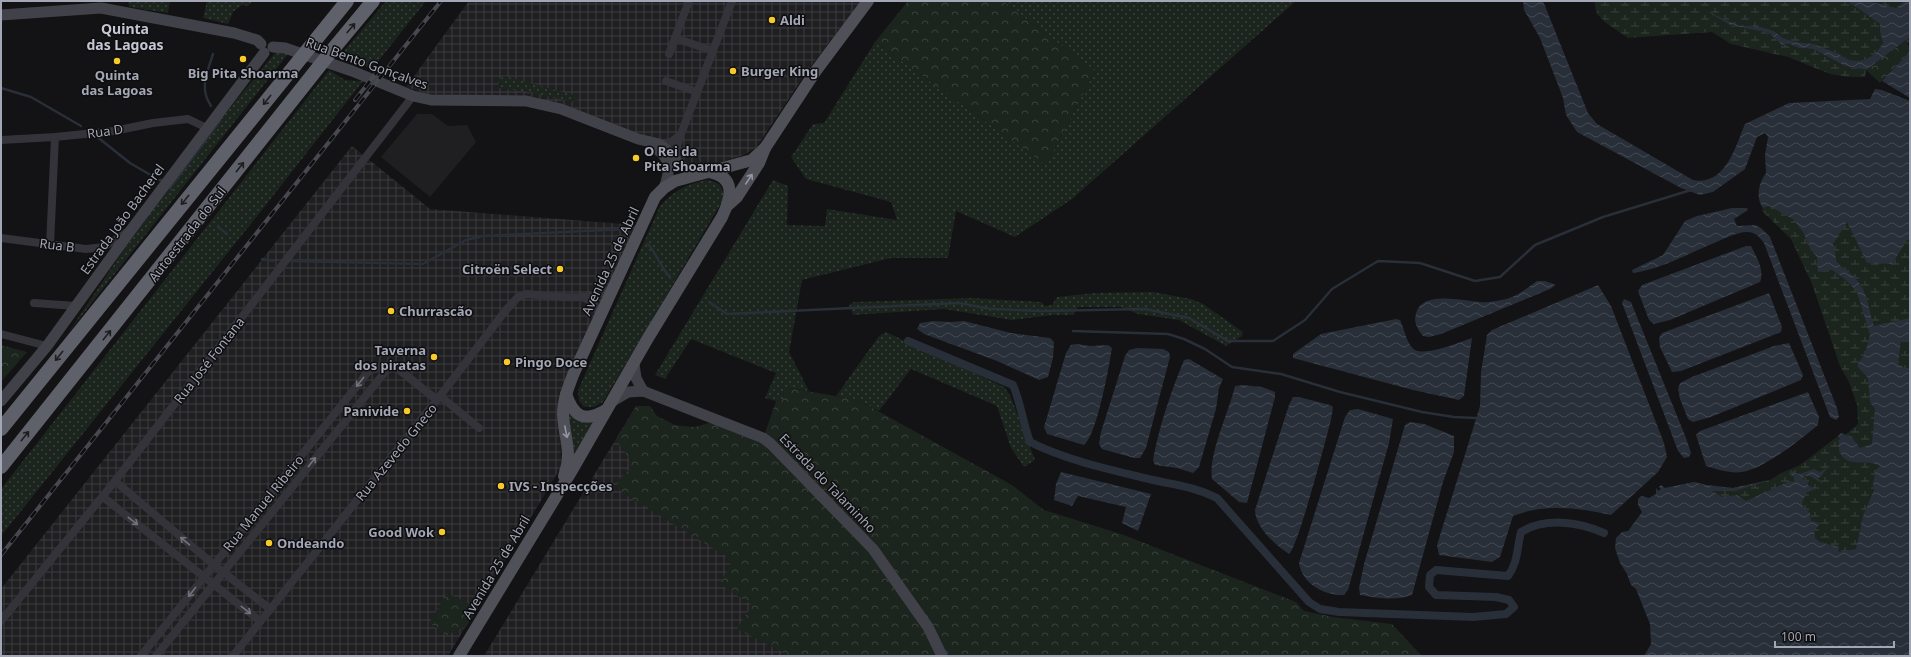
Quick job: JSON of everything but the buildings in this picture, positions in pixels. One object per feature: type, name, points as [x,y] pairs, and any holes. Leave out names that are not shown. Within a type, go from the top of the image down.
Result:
[{"type":"highway","name":"Autoestrada do Sul","points":[[1,428],[347,1]]},
{"type":"highway","name":"Autoestrada do Sul","points":[[1,466],[328,54],[373,1]]},
{"type":"main road","name":"Avenida 25 de Abril","points":[[727,206],[737,197],[759,163],[765,148],[829,52],[868,1]]},
{"type":"main road","name":"Avenida 25 de Abril","points":[[557,493],[566,470],[569,453],[563,414],[566,394],[573,375],[655,197],[664,188],[675,181],[752,160],[765,148]]},
{"type":"main road","name":"Avenida 25 de Abril","points":[[459,656],[727,206],[730,193],[729,185],[720,174],[709,172]]},
{"type":"main road","points":[[566,394],[570,406],[581,416],[587,417],[597,415],[609,406]]},
{"type":"street","points":[[669,54],[689,1]]},
{"type":"street","points":[[676,160],[676,149],[681,134],[732,1]]},
{"type":"street","name":"Rua Bento Gonçalves","points":[[1,15],[101,8],[234,33],[257,40],[266,48],[285,48],[413,96],[431,100],[526,101],[561,109],[638,139]]},
{"type":"street","points":[[675,38],[713,51]]},
{"type":"street","name":"Estrada João Bacherel","points":[[1,401],[47,346],[266,48]]},
{"type":"street","points":[[666,81],[697,92]]},
{"type":"street","name":"Rua José Fontana","points":[[1,621],[103,497],[413,96]]},
{"type":"street","name":"Rua D","points":[[1,140],[55,137],[188,119],[207,128]]},
{"type":"street","points":[[638,139],[659,144],[671,142],[681,134]]},
{"type":"street","points":[[50,245],[55,137]]},
{"type":"street","points":[[638,139],[661,152],[669,165],[668,176],[664,188]]},
{"type":"street","points":[[659,144],[667,150],[680,165],[697,174]]},
{"type":"street","name":"Rua B","points":[[1,238],[86,249],[104,248],[131,230]]},
{"type":"street","name":"Rua Azevedo Gneco","points":[[233,656],[439,398],[506,310],[518,297],[527,294],[582,296],[602,294],[614,287]]},
{"type":"street","points":[[582,296],[590,300],[596,306],[599,313],[598,320]]},
{"type":"street","points":[[34,304],[76,306]]},
{"type":"street","points":[[1,334],[47,346]]},
{"type":"street","points":[[609,406],[628,392],[643,391],[636,378],[634,364]]},
{"type":"street","name":"Rua Manuel Ribeiro","points":[[141,656],[368,372],[382,365],[393,365]]},
{"type":"street","points":[[156,656],[212,584],[385,372],[393,365],[479,428]]},
{"type":"street","name":"Estrada do Talaminho","points":[[643,391],[763,438],[771,444],[873,549],[928,627],[942,656]]},
{"type":"street","points":[[115,481],[222,572],[270,610]]},
{"type":"street","points":[[103,497],[260,622]]},
{"type":"shaded area","points":[[469,1],[861,1],[808,70],[756,148],[744,155],[721,162],[703,165],[692,164],[538,101],[430,95],[406,87]]},
{"type":"shaded area","points":[[417,114],[432,114],[448,126],[467,125],[476,142],[430,197],[381,157]]},
{"type":"shaded area","points":[[352,146],[430,209],[636,225],[560,396],[561,467],[448,656],[1,656],[1,589]]},
{"type":"shaded area","points":[[636,406],[650,418],[911,656],[484,656]]},
{"type":"green space","points":[[128,1],[170,1],[168,13],[129,7]]},
{"type":"green space","points":[[207,1],[253,1],[248,6],[242,5],[233,12],[228,24],[203,18]]},
{"type":"green space","points":[[386,1],[426,1],[372,69],[339,57]]},
{"type":"green space","points":[[908,1],[1003,1],[1095,71],[1046,165],[875,42]]},
{"type":"green space","points":[[1003,1],[1296,1],[1072,199],[1015,237],[956,211],[948,258],[891,258],[802,280],[789,352],[809,391],[784,387],[783,399],[776,401],[765,398],[776,373],[691,339],[665,379],[655,375],[773,180],[788,186],[787,225],[825,226],[827,209],[897,220],[891,202],[806,179],[791,157],[813,124],[824,123],[875,42],[1046,165],[1095,71]]},
{"type":"green space","points":[[1594,1],[1849,1],[1851,5],[1852,3],[1880,24],[1883,43],[1875,54],[1863,61],[1849,60],[1837,53],[1813,45],[1783,38],[1774,31],[1761,27],[1738,25],[1710,13],[1730,25],[1769,33],[1782,45],[1789,44],[1799,48],[1813,49],[1845,66],[1866,70],[1865,77],[1847,77],[1830,74],[1788,57],[1731,44],[1712,32],[1628,38],[1606,23],[1597,14]]},
{"type":"green space","points":[[1866,1],[1905,1],[1896,9]]},
{"type":"green space","points":[[1910,37],[1910,41],[1907,44],[1910,47],[1910,51],[1880,83],[1866,70]]},
{"type":"green space","points":[[275,53],[289,53],[68,333],[127,245],[206,137]]},
{"type":"green space","points":[[329,70],[345,80],[363,81],[258,215],[1,536],[1,489]]},
{"type":"green space","points":[[505,76],[573,95],[579,100],[571,102],[530,92],[498,88],[499,79]]},
{"type":"green space","points":[[706,180],[718,183],[722,188],[723,200],[603,402],[594,407],[584,407],[579,401],[578,390],[660,206],[675,192]]},
{"type":"green space","points":[[1769,206],[1910,229],[1910,456],[1860,448],[1852,437],[1845,435],[1858,424],[1857,405],[1849,382],[1840,366],[1812,284],[1791,239],[1762,211],[1763,208]]},
{"type":"green space","points":[[1153,292],[1191,299],[1203,304],[1243,332],[1242,336],[1226,346],[1179,320],[1138,314],[1121,307],[1078,307],[1073,315],[1053,315],[1012,320],[944,309],[853,315],[849,305],[854,302],[972,298],[1041,302],[1045,306],[1052,305],[1057,297],[1095,293]]},
{"type":"green space","points":[[886,332],[1004,387],[1010,395],[1035,460],[1024,467],[1011,448],[997,406],[911,369],[879,411],[858,400],[836,396],[879,336]]},
{"type":"green space","points":[[1,345],[27,352],[1,382]]},
{"type":"green space","points":[[784,387],[858,400],[1012,485],[1044,510],[1121,534],[1296,602],[1304,611],[1333,617],[1392,624],[1422,656],[790,656],[737,629],[752,605],[719,584],[731,565],[727,557],[621,492],[617,487],[618,480],[629,470],[629,458],[616,440],[636,406],[650,406],[657,416],[675,425],[695,427],[709,423],[765,433],[776,401],[783,399]]},
{"type":"green space","points":[[567,411],[596,420],[573,460]]},
{"type":"green space","points":[[1838,436],[1840,439],[1839,444],[1887,455],[1910,601],[1756,656],[1649,499],[1656,494],[1656,488],[1658,491],[1661,489],[1659,487],[1661,485],[1665,488],[1694,482],[1733,488],[1770,480],[1781,473],[1800,465]]},
{"type":"green space","points":[[447,593],[478,608],[467,626],[447,635],[429,623]]},
{"type":"water","points":[[1523,1],[1543,1],[1588,113],[1597,124],[1693,180],[1704,180],[1713,177],[1721,171],[1733,154],[1745,124],[1789,103],[1870,99],[1875,89],[1882,90],[1910,101],[1910,240],[1907,240],[1892,264],[1867,263],[1847,222],[1833,244],[1837,263],[1854,277],[1863,290],[1874,326],[1910,318],[1910,342],[1901,340],[1898,364],[1910,371],[1910,656],[1644,656],[1651,644],[1650,624],[1636,589],[1631,585],[1627,574],[1620,563],[1615,548],[1616,538],[1622,532],[1628,531],[1642,512],[1638,505],[1638,499],[1641,496],[1649,498],[1656,494],[1656,488],[1658,491],[1661,489],[1659,487],[1661,485],[1665,488],[1694,482],[1733,488],[1770,480],[1735,491],[1712,491],[1722,497],[1737,495],[1746,501],[1790,481],[1794,482],[1794,477],[1789,474],[1791,470],[1797,475],[1814,469],[1820,472],[1828,467],[1818,478],[1823,484],[1810,476],[1804,476],[1803,481],[1807,479],[1808,485],[1815,489],[1806,493],[1802,503],[1804,510],[1806,509],[1810,513],[1811,521],[1821,523],[1814,530],[1815,538],[1820,542],[1839,547],[1838,552],[1856,549],[1863,516],[1874,490],[1873,484],[1876,470],[1880,466],[1870,463],[1848,461],[1839,452],[1838,441],[1840,439],[1838,436],[1841,433],[1852,437],[1860,448],[1872,444],[1875,409],[1870,402],[1868,378],[1857,366],[1865,353],[1870,335],[1857,292],[1846,280],[1832,270],[1818,272],[1817,257],[1811,250],[1803,232],[1793,219],[1769,206],[1763,208],[1759,200],[1759,190],[1761,181],[1766,173],[1765,155],[1768,137],[1765,133],[1757,137],[1745,169],[1713,192],[1700,195],[1681,188],[1577,132],[1566,115],[1563,98],[1540,38],[1524,10]]},
{"type":"water","points":[[1849,1],[1866,1],[1896,8],[1905,1],[1910,1],[1910,37],[1866,70],[1845,66],[1813,49],[1799,48],[1789,44],[1782,45],[1769,33],[1730,25],[1706,11],[1738,25],[1761,27],[1774,31],[1783,38],[1795,42],[1813,44],[1837,53],[1849,60],[1863,61],[1875,54],[1883,43],[1880,24],[1852,4],[1851,6]]},
{"type":"water","points":[[1910,51],[1910,98],[1882,81]]},
{"type":"water","points":[[1732,208],[1747,208],[1748,210],[1734,219],[1737,226],[1755,225],[1761,228],[1770,237],[1837,408],[1839,417],[1836,420],[1830,417],[1764,243],[1757,235],[1747,232],[1735,234],[1664,265],[1633,273],[1632,270],[1663,255],[1685,221],[1697,216]]},
{"type":"water","points":[[1746,246],[1751,246],[1761,268],[1760,282],[1670,320],[1654,324],[1649,320],[1638,291],[1642,285]]},
{"type":"water","points":[[1537,281],[1545,281],[1556,285],[1550,289],[1441,334],[1429,337],[1423,336],[1416,326],[1415,317],[1419,307],[1434,299],[1491,302],[1516,295]]},
{"type":"water","points":[[1598,285],[1611,306],[1664,443],[1667,457],[1658,472],[1611,515],[1586,510],[1562,508],[1538,509],[1525,512],[1513,516],[1500,557],[1492,562],[1439,555],[1437,545],[1480,406],[1481,372],[1487,335],[1492,330]]},
{"type":"water","points":[[1769,293],[1782,327],[1781,332],[1681,371],[1672,372],[1660,347],[1659,338],[1662,333]]},
{"type":"water","points":[[1624,299],[1631,302],[1686,438],[1691,453],[1689,457],[1684,458],[1678,451],[1622,303]]},
{"type":"water","points":[[1396,319],[1400,320],[1412,348],[1415,350],[1435,350],[1472,338],[1464,396],[1459,400],[1413,390],[1293,358],[1293,354],[1321,334]]},
{"type":"water","points":[[933,321],[964,321],[1011,333],[1050,338],[1054,342],[1053,358],[1048,377],[1039,380],[997,361],[924,334],[917,329],[920,323]]},
{"type":"water","points":[[1789,343],[1803,375],[1801,380],[1711,417],[1693,422],[1688,419],[1680,399],[1678,389],[1680,383],[1774,346]]},
{"type":"water","points":[[1077,344],[1090,346],[1108,345],[1112,348],[1098,415],[1089,439],[1084,445],[1047,434],[1044,427],[1066,353],[1071,345]]},
{"type":"water","points":[[1137,348],[1163,349],[1169,352],[1170,357],[1146,448],[1140,458],[1134,458],[1102,449],[1099,444],[1101,432],[1125,356],[1129,350]]},
{"type":"water","points":[[1189,359],[1223,379],[1219,388],[1216,409],[1199,467],[1193,473],[1177,468],[1155,465],[1153,460],[1162,422],[1170,397],[1184,360]]},
{"type":"water","points":[[1243,385],[1262,387],[1275,392],[1275,397],[1247,503],[1239,502],[1212,479],[1213,458],[1216,445],[1235,386]]},
{"type":"water","points":[[1808,392],[1819,417],[1818,425],[1792,445],[1761,465],[1742,472],[1728,472],[1706,466],[1696,435],[1700,431]]},
{"type":"water","points":[[1293,397],[1299,397],[1333,407],[1331,420],[1305,514],[1299,533],[1289,554],[1272,541],[1262,529],[1258,523],[1255,510],[1289,405]]},
{"type":"water","points":[[1358,409],[1393,419],[1389,443],[1348,590],[1344,595],[1337,595],[1322,591],[1310,583],[1301,570],[1299,563],[1345,417],[1350,410]]},
{"type":"water","points":[[1410,422],[1424,424],[1454,436],[1454,452],[1443,482],[1412,595],[1400,598],[1380,598],[1360,595],[1359,588],[1364,564],[1405,425]]},
{"type":"water","points":[[1061,472],[1151,494],[1138,531],[1122,523],[1126,507],[1078,496],[1072,506],[1054,500],[1056,484]]},
{"type":"waterway","points":[[211,106],[205,93],[205,80],[213,54]]},
{"type":"waterway","points":[[1,88],[31,97],[81,126]]},
{"type":"waterway","points":[[172,190],[170,188],[220,121],[219,119]]},
{"type":"waterway","points":[[96,136],[130,163],[154,177]]},
{"type":"waterway","points":[[709,302],[727,314],[959,303],[991,309],[1042,311],[1145,309],[1189,318],[1228,341],[1273,341],[1305,320],[1332,289],[1378,261],[1420,263],[1475,281],[1500,277],[1535,245],[1603,217],[1691,190]]},
{"type":"waterway","points":[[218,227],[227,234]]},
{"type":"waterway","points":[[290,261],[423,264],[466,240],[483,236],[627,229]]},
{"type":"waterway","points":[[648,244],[670,277]]},
{"type":"waterway","points":[[262,259],[273,261]]},
{"type":"waterway","points":[[1073,331],[1168,334],[1184,339],[1205,349],[1232,367],[1281,374],[1340,392],[1422,412],[1454,417],[1476,418]]},
{"type":"waterway","points":[[908,341],[1013,385],[1030,442],[1059,455],[1075,460],[1122,473],[1193,489],[1217,498],[1309,602],[1320,609],[1339,612],[1473,617],[1506,614],[1514,607],[1509,600],[1496,597],[1436,595],[1429,587],[1430,575],[1436,570],[1508,576],[1514,566],[1521,532],[1541,524],[1573,524],[1604,533]]},
{"type":"railway","points":[[1,555],[441,1]]},
{"type":"railway","points":[[355,100],[377,72]]},
{"type":"place","name":"Aldi","points":[[772,20]]},
{"type":"place","name":"Big Pita Shoarma","points":[[243,59]]},
{"type":"place","name":"Quinta das Lagoas","points":[[117,61]]},
{"type":"place","name":"Burger King","points":[[733,71]]},
{"type":"place","name":"O Rei da Pita Shoarma","points":[[636,158]]},
{"type":"place","name":"Citroën Select","points":[[560,269]]},
{"type":"place","name":"Churrascão","points":[[391,311]]},
{"type":"place","name":"Taverna dos piratas","points":[[434,357]]},
{"type":"place","name":"Pingo Doce","points":[[507,362]]},
{"type":"place","name":"Panivide","points":[[407,411]]},
{"type":"place","name":"IVS - Inspecções","points":[[501,486]]},
{"type":"place","name":"Good Wok","points":[[442,532]]},
{"type":"place","name":"Ondeando","points":[[269,543]]},
{"type":"district","name":"Quinta das Lagoas","points":[[125,38]]}]
